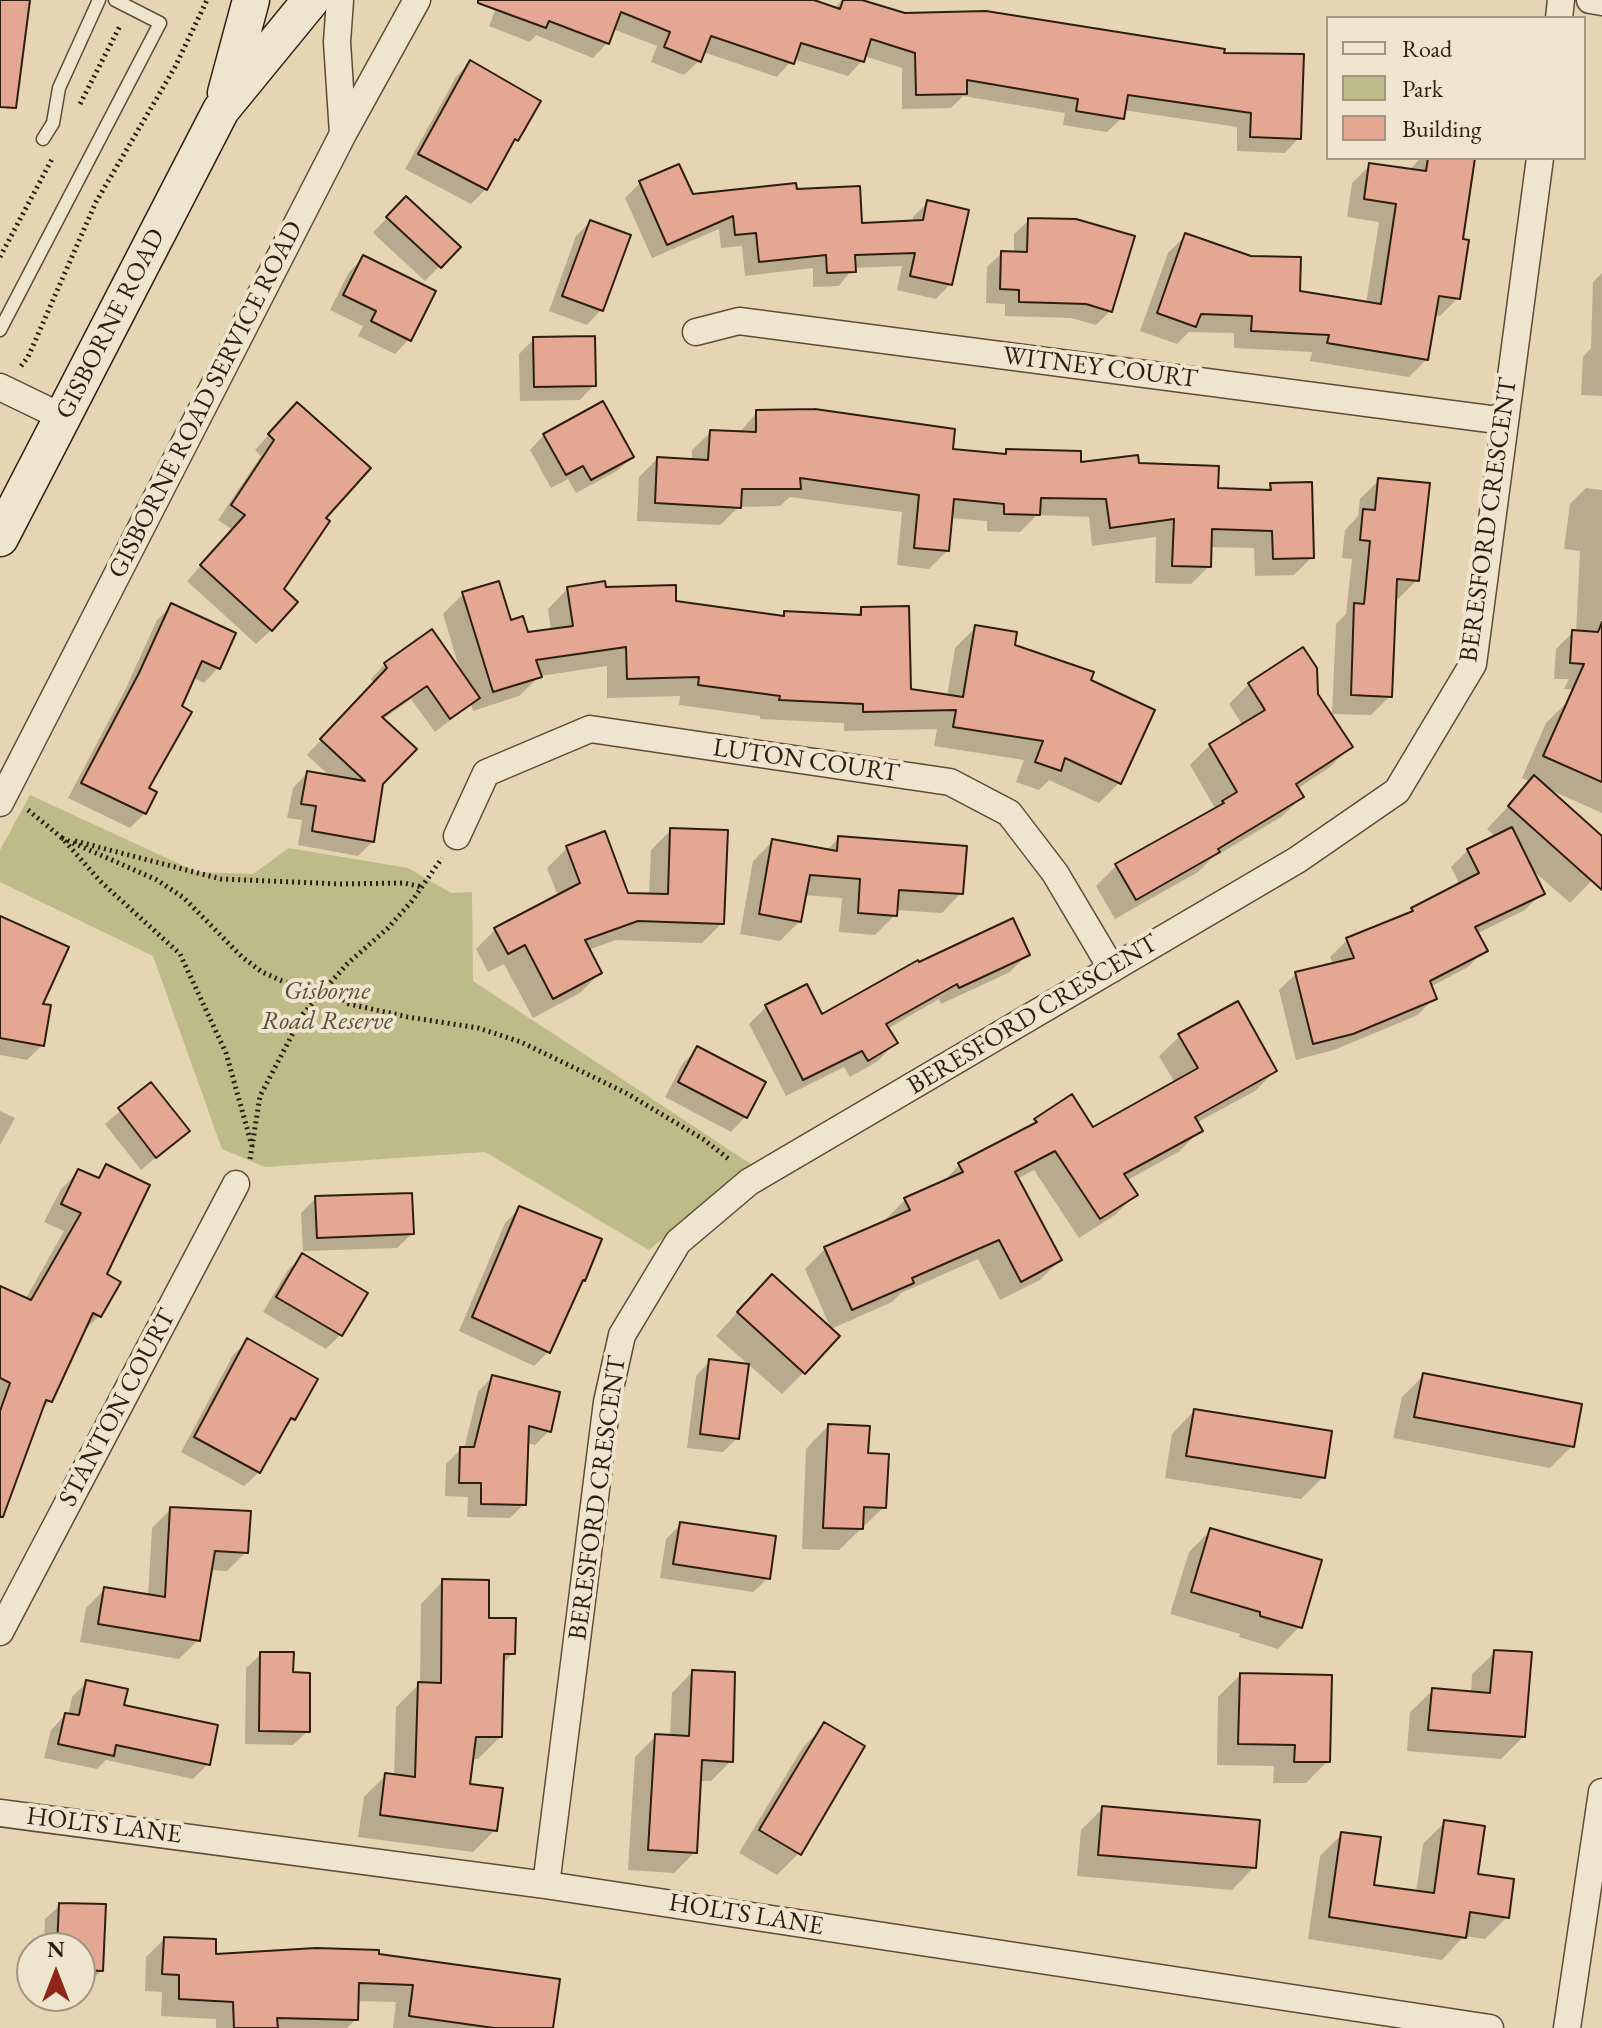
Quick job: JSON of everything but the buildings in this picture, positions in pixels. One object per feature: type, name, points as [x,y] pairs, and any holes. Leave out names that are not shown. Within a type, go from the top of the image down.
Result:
[{"type":"main road","name":"GISBORNE ROAD","points":[[221,110],[251,0]]},
{"type":"main road","name":"GISBORNE ROAD","points":[[0,538],[221,110],[311,0]]},
{"type":"street","points":[[340,0],[337,42],[343,134]]},
{"type":"street","name":"GISBORNE ROAD SERVICE ROAD","points":[[2,798],[343,134],[417,0]]},
{"type":"street","points":[[1590,0],[1602,2]]},
{"type":"street","name":"BERESFORD CRESCENT","points":[[546,1885],[607,1402],[622,1335],[678,1242],[754,1180],[1297,860],[1397,791],[1473,664],[1540,160]]},
{"type":"street","name":"WITNEY COURT","points":[[696,332],[739,321],[1505,421]]},
{"type":"street","points":[[1,387],[62,417]]},
{"type":"street","name":"LUTON COURT","points":[[457,836],[486,773],[590,729],[950,782],[1009,813],[1055,873],[1112,969]]},
{"type":"street","name":"STANTON COURT","points":[[0,1632],[236,1184]]},
{"type":"street","points":[[1567,2028],[1602,1792]]},
{"type":"street","name":"HOLTS LANE","points":[[0,1813],[546,1885],[1490,2028]]},
{"type":"lane","points":[[43,139],[53,123],[59,88],[99,0]]},
{"type":"lane","points":[[0,330],[160,23],[115,0]]},
{"type":"path","points":[[1,387],[28,357],[96,202],[175,67],[207,0]]},
{"type":"path","points":[[2,798],[62,838],[157,880],[184,898],[242,957],[262,972],[321,994],[339,997],[349,1004],[478,1028],[521,1042],[626,1093],[703,1139],[754,1180]]},
{"type":"path","points":[[62,838],[221,879],[339,884],[404,883],[422,887],[388,928],[347,964],[303,1014],[260,1096],[249,1165],[236,1184]]},
{"type":"path","points":[[62,838],[100,881],[180,954],[226,1053],[252,1146]]},
{"type":"green space","name":"Gisborne Road Reserve","points":[[30,795],[197,872],[253,874],[289,848],[408,868],[451,893],[472,892],[473,981],[751,1164],[649,1250],[485,1152],[265,1167],[222,1149],[153,956],[0,882],[0,850]]}]
